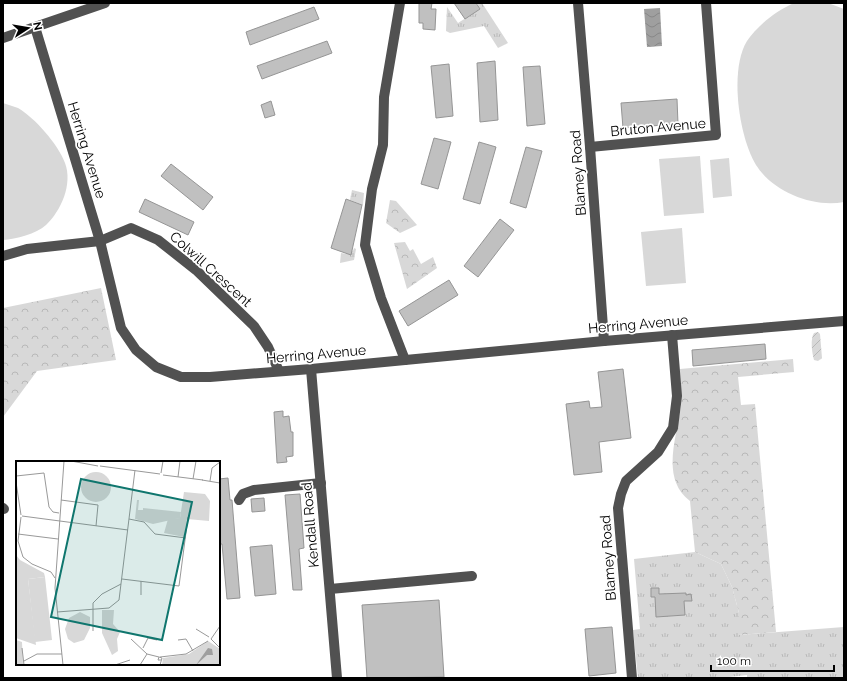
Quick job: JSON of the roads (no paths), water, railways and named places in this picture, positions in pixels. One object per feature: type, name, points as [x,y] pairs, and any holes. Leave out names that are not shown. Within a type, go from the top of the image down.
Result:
[{"type":"street","points":[[3,38],[105,3]]},
{"type":"street","points":[[400,3],[384,97],[383,144],[372,189],[365,245],[381,298],[405,360]]},
{"type":"street","name":"Blamey Road","points":[[578,3],[604,341]]},
{"type":"street","name":"Bruton Avenue","points":[[590,147],[716,135],[706,3]]},
{"type":"street","name":"Herring Avenue","points":[[34,27],[100,241],[122,328],[136,350],[156,367],[181,376],[210,377],[844,321]]},
{"type":"street","name":"Colwill Crescent","points":[[3,256],[27,249],[100,241],[131,228],[158,240],[196,270],[254,326],[268,347],[279,371]]},
{"type":"street","name":"Blamey Road","points":[[632,678],[618,508],[621,494],[626,482],[652,458],[673,428],[677,396],[672,335]]},
{"type":"street","name":"Kendall Road","points":[[311,369],[338,678]]},
{"type":"street","points":[[239,500],[243,494],[254,490],[321,483]]},
{"type":"street","points":[[330,589],[472,576]]},
{"type":"water","points":[[660,8],[662,46],[647,47],[644,9]]}]
